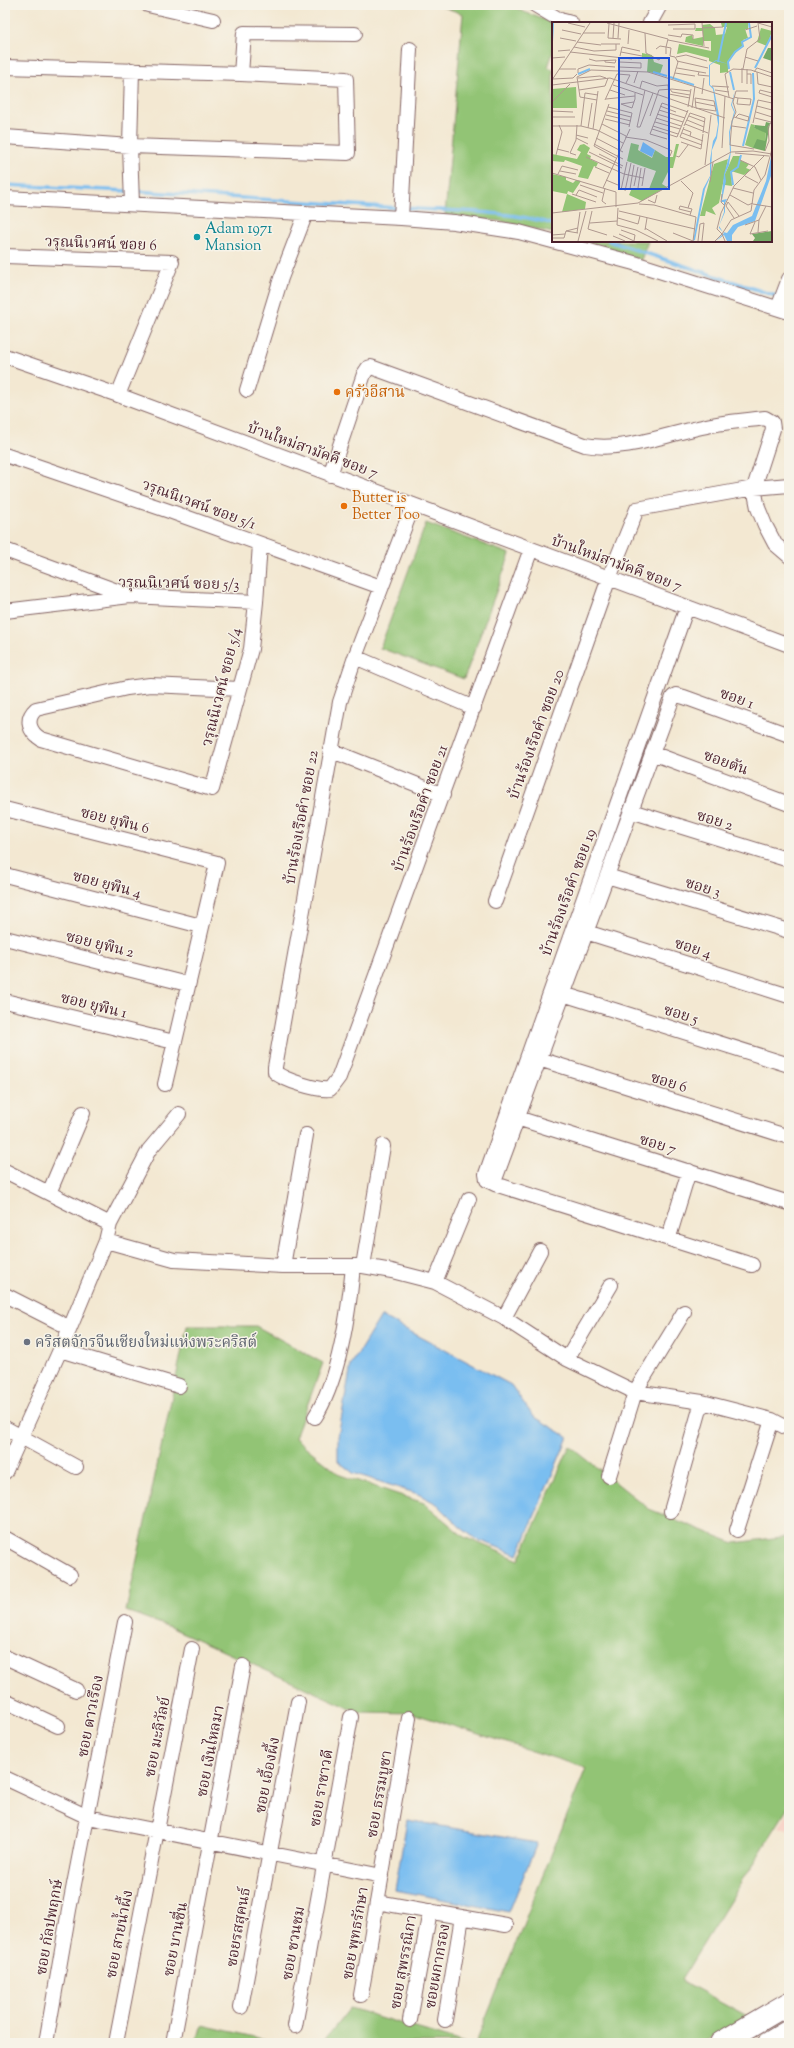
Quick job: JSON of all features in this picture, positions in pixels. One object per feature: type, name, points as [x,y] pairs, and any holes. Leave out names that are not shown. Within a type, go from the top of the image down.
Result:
[{"type":"main road","points":[[721,2043],[789,2003]]},
{"type":"main road","points":[[769,2043],[789,2031]]},
{"type":"street","points":[[148,5],[195,10],[213,20]]},
{"type":"street","points":[[535,5],[560,20],[567,22]]},
{"type":"street","points":[[651,22],[660,5]]},
{"type":"street","points":[[241,74],[244,33],[355,34]]},
{"type":"street","points":[[402,212],[410,49]]},
{"type":"street","points":[[5,67],[132,70],[346,79],[348,153],[130,146],[5,137]]},
{"type":"street","points":[[132,70],[130,146],[132,204]]},
{"type":"street","points":[[5,198],[306,213],[402,212],[519,232],[552,241]]},
{"type":"street","points":[[247,390],[281,278],[306,213]]},
{"type":"street","points":[[556,242],[783,304],[789,278]]},
{"type":"street","name":"วรุณนิเวศน์ ซอย 6","points":[[5,256],[172,262],[118,396]]},
{"type":"street","name":"บ้านใหม่สามัคคี ซอย 7","points":[[5,356],[330,474],[789,645]]},
{"type":"street","points":[[330,474],[364,374],[368,368],[375,367],[585,444],[597,447],[628,444],[704,426],[769,419],[772,422],[773,429],[754,488],[758,508],[765,525],[775,544],[789,556]]},
{"type":"street","name":"วรุณนิเวศน์ ซอย 5/1","points":[[5,455],[169,511],[381,587]]},
{"type":"street","points":[[754,488],[789,485]]},
{"type":"street","name":"บ้านร้องเรือคำ ซอย 20","points":[[495,901],[609,578],[637,509],[754,488]]},
{"type":"street","name":"บ้านร้องเรือคำ ซอย 22","points":[[339,1077],[330,1089],[323,1090],[278,1076],[274,1067],[330,750],[340,702],[355,657],[413,505]]},
{"type":"street","name":"วรุณนิเวศน์ ซอย 5/4","points":[[240,690],[150,684],[127,688],[36,709],[30,716],[32,731],[41,739],[212,789],[240,690],[251,649],[260,544]]},
{"type":"street","name":"บ้านร้องเรือคำ ซอย 21","points":[[339,1077],[443,795],[531,549]]},
{"type":"street","points":[[5,550],[130,596]]},
{"type":"street","name":"วรุณนิเวศน์ ซอย 5/3","points":[[5,612],[130,596],[256,602]]},
{"type":"street","name":"บ้านร้องเรือคำ ซอย 19","points":[[495,1184],[487,1180],[486,1174],[687,607]]},
{"type":"street","points":[[355,657],[474,708]]},
{"type":"street","name":"ซอย 1","points":[[652,753],[673,697],[676,695],[789,735]]},
{"type":"street","points":[[330,750],[443,795]]},
{"type":"street","points":[[652,753],[494,1180],[495,1184],[669,1237],[752,1265]]},
{"type":"street","name":"ซอยตัน","points":[[652,753],[789,804]]},
{"type":"street","name":"ซอย ยุพิน 6","points":[[5,809],[217,863],[201,926]]},
{"type":"street","name":"ซอย 2","points":[[631,811],[789,860]]},
{"type":"street","name":"ซอย ยุพิน 4","points":[[5,875],[201,926]]},
{"type":"street","name":"ซอย 3","points":[[607,876],[789,931]]},
{"type":"street","points":[[165,1084],[201,926]]},
{"type":"street","name":"ซอย 4","points":[[586,932],[789,996]]},
{"type":"street","name":"ซอย ยุพิน 2","points":[[5,938],[187,984]]},
{"type":"street","name":"ซอย 5","points":[[563,994],[789,1065]]},
{"type":"street","name":"ซอย ยุพิน 1","points":[[5,1001],[174,1042]]},
{"type":"street","name":"ซอย 6","points":[[539,1059],[789,1137]]},
{"type":"street","points":[[49,1193],[83,1113]]},
{"type":"street","points":[[5,1472],[70,1328],[106,1241],[110,1224],[149,1150],[179,1114]]},
{"type":"street","name":"ซอย 7","points":[[517,1118],[789,1203]]},
{"type":"street","points":[[283,1266],[306,1136]]},
{"type":"street","points":[[315,1417],[324,1402],[333,1377],[383,1146]]},
{"type":"street","points":[[5,1171],[110,1224]]},
{"type":"street","points":[[669,1237],[689,1171]]},
{"type":"street","points":[[435,1282],[469,1199]]},
{"type":"street","points":[[106,1241],[174,1260],[283,1266],[358,1266],[392,1271],[435,1282],[504,1318],[567,1359],[635,1392],[702,1402],[772,1420],[789,1429]]},
{"type":"street","points":[[504,1318],[540,1251]]},
{"type":"street","points":[[567,1359],[612,1285]]},
{"type":"street","points":[[5,1295],[70,1328]]},
{"type":"street","points":[[609,1476],[635,1392],[684,1312]]},
{"type":"street","points":[[60,1350],[179,1386]]},
{"type":"street","points":[[671,1511],[702,1402]]},
{"type":"street","points":[[737,1530],[772,1420]]},
{"type":"street","points":[[5,1428],[76,1466]]},
{"type":"street","points":[[5,1538],[70,1575]]},
{"type":"street","name":"ซอย ดาวเรือง","points":[[88,1817],[125,1622]]},
{"type":"street","name":"ซอย มะลิวัลย์","points":[[156,1831],[192,1649]]},
{"type":"street","points":[[5,1657],[76,1690]]},
{"type":"street","name":"ซอย เงินไหลมา","points":[[211,1842],[243,1666]]},
{"type":"street","points":[[5,1701],[58,1726]]},
{"type":"street","name":"ซอย เอื้องผึ้ง","points":[[269,1854],[298,1702]]},
{"type":"street","name":"ซอย ราชาวดี","points":[[324,1865],[351,1717]]},
{"type":"street","name":"ซอย ธรรมบูชา","points":[[382,1876],[409,1718]]},
{"type":"street","points":[[5,1778],[88,1817],[382,1876]]},
{"type":"street","name":"ซอย กัลปพฤกษ์","points":[[46,2043],[68,1910],[88,1817]]},
{"type":"street","name":"ซอย สายน้ำผึ้ง","points":[[116,2043],[156,1831]]},
{"type":"street","name":"ซอย บานชื่น","points":[[173,2043],[211,1842]]},
{"type":"street","name":"ซอยรสสุคนธ์","points":[[241,2007],[269,1854]]},
{"type":"street","name":"ซอย ชวนชม","points":[[295,2026],[324,1865]]},
{"type":"street","name":"ซอย พุทธรักษา","points":[[361,1995],[382,1876]]},
{"type":"street","points":[[377,1902],[506,1925]]},
{"type":"street","name":"ซอย สุพรรณิกา","points":[[410,2020],[430,1911]]},
{"type":"street","name":"ซอยผกากรอง","points":[[445,2020],[462,1917]]},
{"type":"shaded area","points":[[789,1811],[789,1831],[779,1827]]},
{"type":"green space","points":[[438,5],[514,5],[519,10],[552,23],[552,55],[548,67],[552,69],[552,233],[500,221],[445,215],[463,14]]},
{"type":"green space","points":[[582,242],[648,242],[641,260]]},
{"type":"green space","points":[[426,523],[510,554],[464,679],[380,648]]},
{"type":"green space","points":[[187,1326],[256,1326],[323,1363],[295,1438],[340,1475],[424,1503],[464,1537],[519,1560],[570,1446],[649,1509],[734,1543],[789,1536],[789,1806],[681,1980],[749,2017],[702,2043],[476,2042],[586,1768],[412,1713],[358,1712],[170,1627],[126,1611]]},
{"type":"green space","points":[[350,2008],[465,2043],[322,2043]]},
{"type":"green space","points":[[202,2025],[280,2043],[196,2043]]},
{"type":"water","points":[[381,1316],[511,1385],[533,1416],[568,1437],[518,1555],[476,1539],[460,1527],[437,1504],[418,1494],[353,1473],[338,1461],[338,1437],[351,1365]]},
{"type":"water","points":[[407,1820],[537,1843],[509,1912],[395,1890]]},
{"type":"waterway","points":[[5,185],[128,191]]},
{"type":"waterway","points":[[134,191],[399,208]]},
{"type":"waterway","points":[[405,208],[480,212],[517,216],[552,224]]},
{"type":"waterway","points":[[612,242],[779,297]]},
{"type":"place","name":"Adam 1971 Mansion","points":[[197,237]]},
{"type":"place","name":"ครัวอีสาน","points":[[337,392]]},
{"type":"place","name":"Butter is Better Too","points":[[344,506]]},
{"type":"place","name":"คริสตจักรจีนเชียงใหม่แห่งพระคริสต์","points":[[27,1342]]}]
